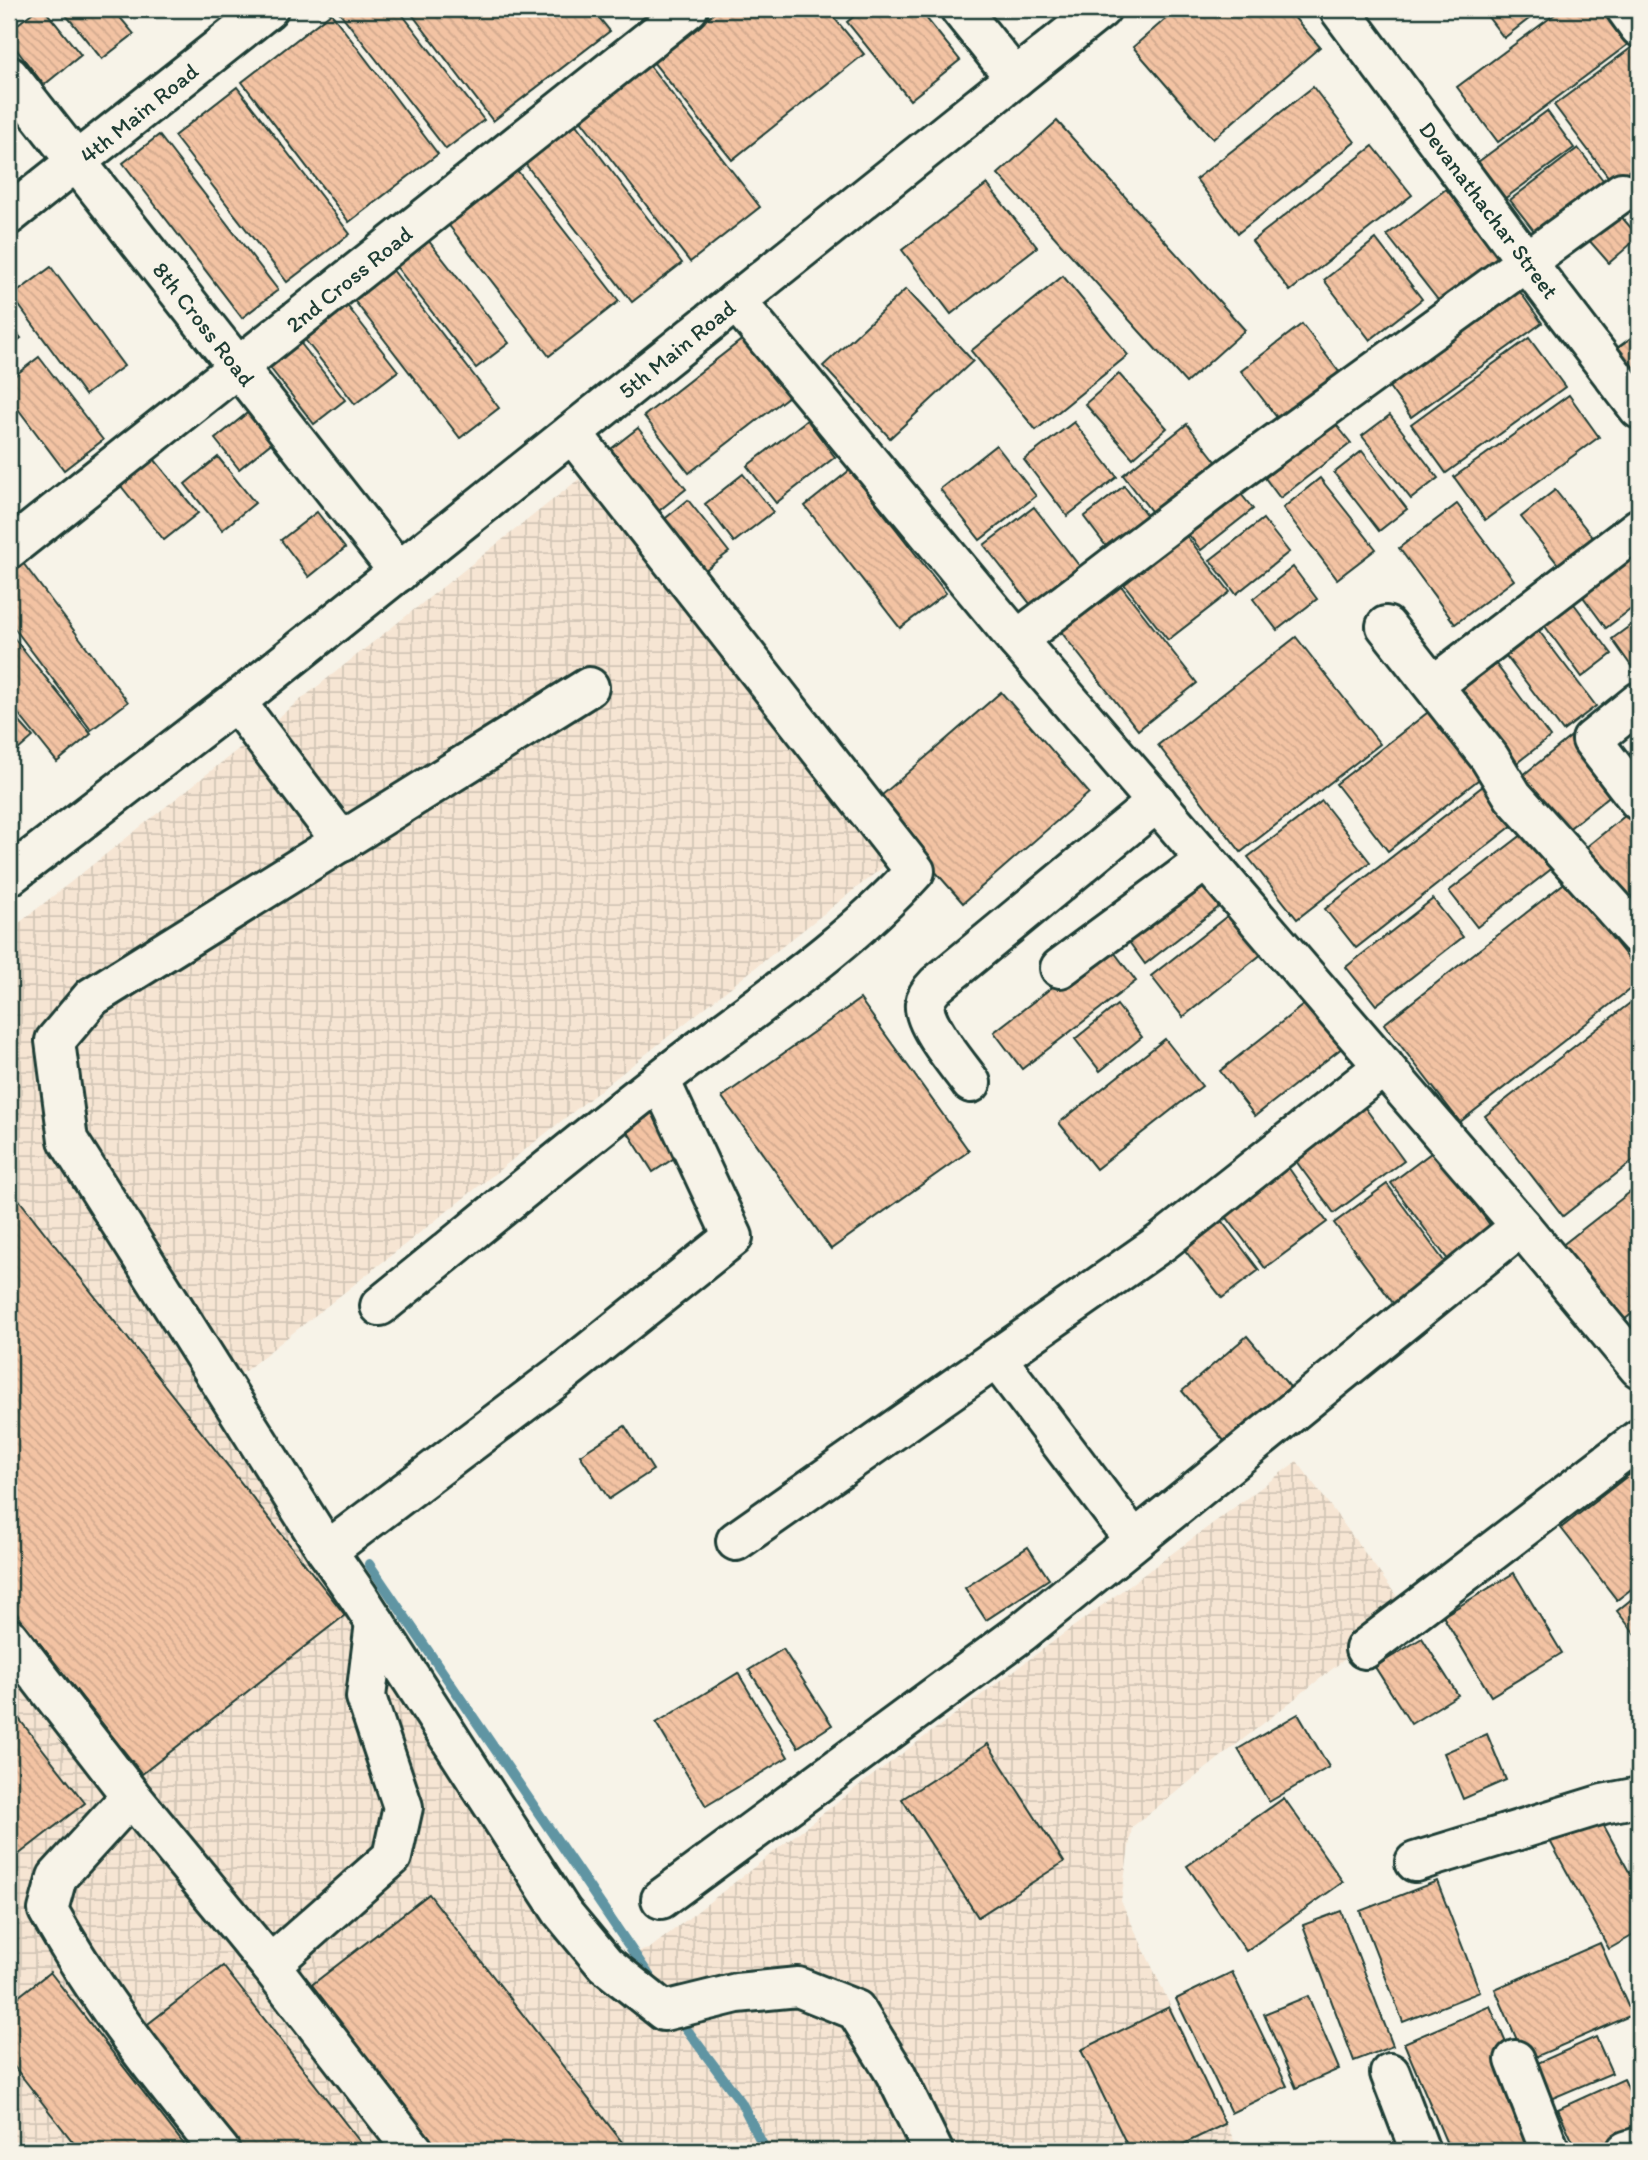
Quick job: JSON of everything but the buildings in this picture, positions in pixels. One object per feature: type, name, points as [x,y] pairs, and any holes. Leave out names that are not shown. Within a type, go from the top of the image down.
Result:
[{"type":"street","name":"4th Main Road","points":[[9,215],[268,9]]},
{"type":"street","name":"2nd Cross Road","points":[[9,549],[688,9]]},
{"type":"street","points":[[960,9],[1015,78]]},
{"type":"street","name":"5th Main Road","points":[[9,876],[244,696],[1101,9]]},
{"type":"street","name":"Devanathachar Street","points":[[1339,9],[1639,409]]},
{"type":"street","points":[[1626,9],[1639,27]]},
{"type":"street","name":"8th Cross Road","points":[[9,76],[399,572]]},
{"type":"street","points":[[1017,640],[1234,474],[1622,192]]},
{"type":"street","points":[[736,301],[1017,640],[1521,1226],[1639,1368]]},
{"type":"street","points":[[380,1306],[660,1080],[825,953],[886,903],[915,871],[572,433]]},
{"type":"street","points":[[1434,685],[1639,528]]},
{"type":"street","points":[[1386,626],[1489,757],[1514,796],[1639,936]]},
{"type":"street","points":[[589,687],[92,997],[55,1041],[68,1140],[327,1550],[562,1912],[605,1964],[677,2008],[737,1993],[798,1987],[856,2010],[895,2073],[933,2151]]},
{"type":"street","points":[[244,696],[342,842]]},
{"type":"street","points":[[1639,702],[1592,740],[1639,801]]},
{"type":"street","points":[[971,1083],[927,1019],[924,1005],[927,996],[936,985],[1157,802]]},
{"type":"street","points":[[1060,968],[1206,860]]},
{"type":"street","points":[[736,1541],[1162,1242],[1384,1066]]},
{"type":"street","points":[[327,1550],[564,1372],[733,1237],[660,1080]]},
{"type":"street","points":[[661,1899],[1021,1633],[1521,1226]]},
{"type":"street","points":[[997,1359],[1134,1540]]},
{"type":"street","points":[[1365,1649],[1639,1439]]},
{"type":"street","points":[[270,1965],[392,1857],[403,1807],[366,1697],[375,1622]]},
{"type":"street","points":[[9,1638],[131,1796],[270,1965],[414,2151]]},
{"type":"street","points":[[131,1796],[57,1877],[48,1910],[66,1944],[149,2063],[220,2151]]},
{"type":"street","points":[[1415,1862],[1603,1804],[1639,1797]]},
{"type":"street","points":[[1515,2060],[1550,2151]]},
{"type":"street","points":[[1390,2073],[1420,2151]]},
{"type":"street","points":[[1626,2151],[1639,2147]]},
{"type":"shaded area","points":[[579,479],[907,848],[232,1381],[606,1959],[649,1949],[857,1787],[1297,1461],[1407,1610],[1132,1827],[1121,1901],[1239,2151],[9,2151],[9,931]]},
{"type":"waterway","points":[[369,1564],[655,1984]]},
{"type":"waterway","points":[[676,2015],[741,2102],[766,2151]]}]
